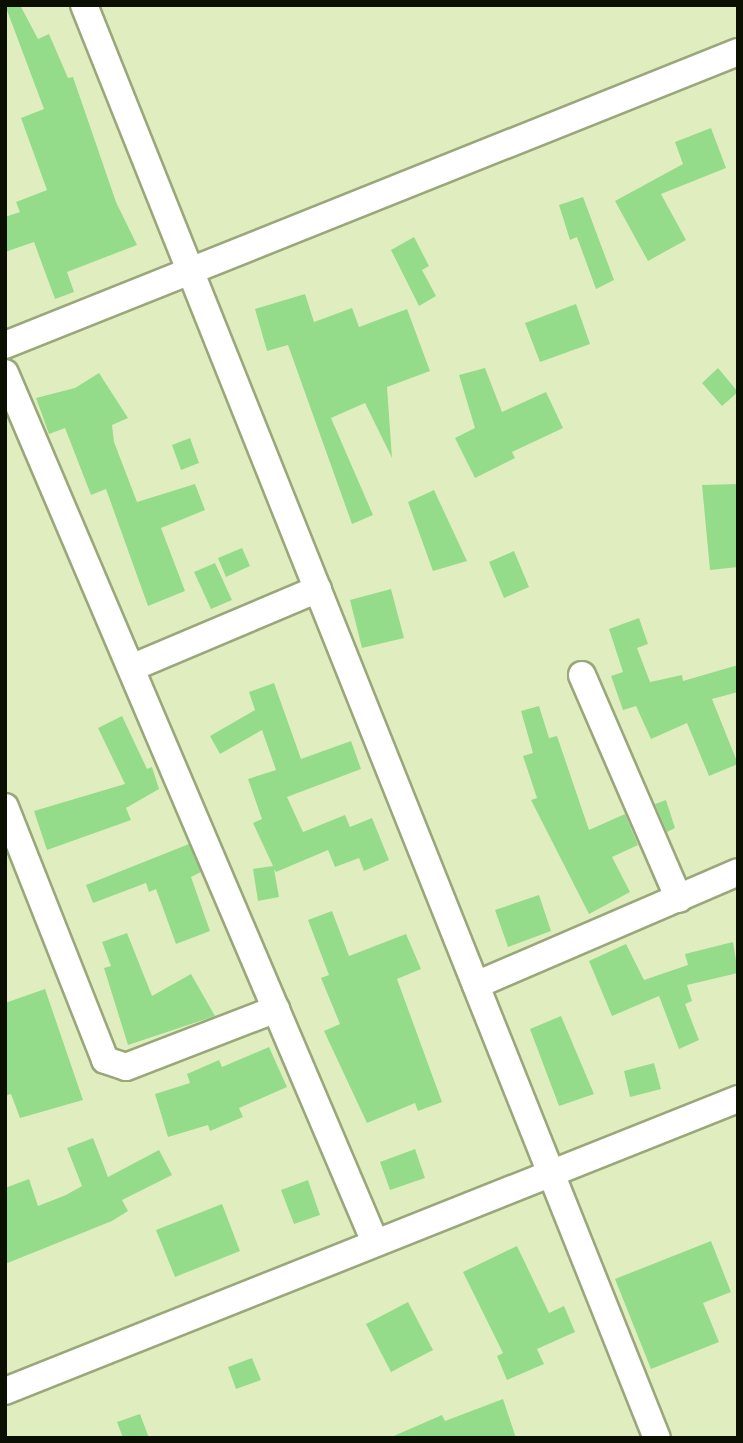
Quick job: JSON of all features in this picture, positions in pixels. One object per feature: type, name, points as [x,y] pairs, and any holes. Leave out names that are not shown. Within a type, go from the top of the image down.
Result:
[{"type":"street","points":[[84,5],[657,1438]]},
{"type":"street","points":[[5,345],[738,52]]},
{"type":"street","points":[[5,373],[375,1242]]},
{"type":"street","points":[[131,668],[318,589]]},
{"type":"street","points":[[582,675],[678,899]]},
{"type":"street","points":[[5,807],[105,1060],[126,1067],[276,1009]]},
{"type":"street","points":[[476,985],[738,872]]},
{"type":"street","points":[[5,1391],[550,1170],[738,1099]]},
{"type":"building","points":[[5,5],[20,5],[38,39],[49,34],[68,78],[73,77],[116,202],[137,245],[67,272],[74,292],[55,299],[34,242],[5,252],[5,217],[20,212],[16,202],[47,190],[21,118],[44,109]]},
{"type":"building","points":[[711,128],[726,168],[661,194],[686,240],[648,261],[615,201],[683,164],[675,142]]},
{"type":"building","points":[[583,197],[614,280],[596,289],[577,237],[570,240],[559,205]]},
{"type":"building","points":[[414,237],[429,266],[422,270],[436,296],[419,306],[391,250]]},
{"type":"building","points":[[305,294],[314,322],[352,308],[359,327],[407,309],[430,371],[387,387],[392,458],[365,403],[331,418],[373,515],[352,524],[288,345],[267,351],[255,309]]},
{"type":"building","points":[[576,304],[590,344],[540,362],[525,323]]},
{"type":"building","points":[[485,368],[502,412],[546,392],[563,428],[512,452],[515,458],[475,478],[455,438],[475,428],[459,375]]},
{"type":"building","points":[[718,368],[738,392],[722,406],[702,383]]},
{"type":"building","points":[[99,373],[128,418],[112,425],[114,442],[137,502],[195,484],[205,510],[161,528],[185,591],[148,606],[106,489],[91,495],[65,428],[49,434],[36,398],[75,388]]},
{"type":"building","points":[[190,438],[199,463],[181,470],[172,445]]},
{"type":"building","points":[[738,484],[738,567],[710,570],[702,485]]},
{"type":"building","points":[[434,490],[467,561],[433,571],[408,502]]},
{"type":"building","points":[[242,548],[250,566],[226,577],[218,558]]},
{"type":"building","points":[[514,551],[529,587],[504,598],[489,562]]},
{"type":"building","points":[[215,563],[232,600],[211,609],[194,572]]},
{"type":"building","points":[[391,589],[404,638],[362,648],[350,600]]},
{"type":"building","points":[[639,618],[648,644],[637,648],[650,682],[682,675],[683,681],[738,665],[738,692],[712,699],[738,764],[709,776],[687,723],[651,739],[636,706],[623,710],[611,676],[623,672],[609,629]]},
{"type":"building","points":[[274,683],[301,759],[351,741],[361,769],[287,797],[303,832],[345,815],[350,827],[372,818],[389,860],[364,871],[359,858],[335,867],[328,850],[276,872],[274,869],[279,897],[258,901],[253,869],[273,866],[253,823],[262,819],[248,779],[276,770],[262,730],[220,754],[210,736],[255,710],[249,692]]},
{"type":"building","points":[[539,706],[549,738],[557,736],[589,830],[625,814],[638,845],[612,857],[630,892],[589,914],[531,800],[537,798],[523,756],[533,753],[521,711]]},
{"type":"building","points":[[122,716],[147,769],[152,767],[159,789],[126,808],[131,820],[47,850],[34,811],[125,784],[98,728]]},
{"type":"building","points":[[666,800],[675,828],[667,832],[655,804]]},
{"type":"building","points":[[189,844],[201,872],[191,877],[210,931],[176,944],[156,889],[149,892],[146,883],[93,903],[86,885]]},
{"type":"building","points":[[539,895],[551,931],[508,947],[495,910]]},
{"type":"building","points":[[332,911],[349,956],[406,934],[421,969],[397,979],[442,1102],[418,1111],[415,1103],[367,1123],[324,1031],[340,1024],[321,978],[329,975],[308,920]]},
{"type":"building","points":[[127,933],[152,996],[191,974],[215,1016],[128,1045],[104,968],[111,966],[102,942]]},
{"type":"building","points":[[733,942],[738,973],[687,985],[692,1001],[685,1004],[699,1040],[679,1049],[659,996],[612,1016],[589,961],[626,944],[644,980],[688,965],[685,954]]},
{"type":"building","points":[[45,989],[83,1100],[20,1118],[11,1094],[5,1096],[5,1003]]},
{"type":"building","points":[[561,1016],[594,1094],[559,1106],[530,1029]]},
{"type":"building","points":[[269,1047],[287,1087],[239,1108],[243,1117],[210,1131],[208,1125],[168,1137],[155,1094],[190,1083],[187,1074],[219,1060],[222,1067]]},
{"type":"building","points":[[654,1063],[661,1089],[630,1097],[624,1071]]},
{"type":"building","points":[[93,1138],[108,1177],[159,1150],[172,1175],[122,1200],[128,1211],[112,1221],[5,1264],[5,1188],[29,1179],[38,1206],[82,1186],[67,1148]]},
{"type":"building","points":[[415,1149],[425,1178],[390,1190],[380,1162]]},
{"type":"building","points":[[308,1180],[320,1215],[294,1224],[281,1190]]},
{"type":"building","points":[[222,1204],[240,1251],[175,1277],[156,1230]]},
{"type":"building","points":[[711,1241],[731,1292],[703,1303],[719,1342],[651,1369],[615,1279]]},
{"type":"building","points":[[517,1246],[549,1313],[564,1306],[575,1332],[537,1349],[544,1364],[507,1380],[497,1356],[503,1353],[463,1272]]},
{"type":"building","points":[[408,1302],[433,1350],[391,1372],[366,1324]]},
{"type":"building","points":[[252,1358],[261,1380],[236,1389],[228,1367]]},
{"type":"building","points":[[503,1399],[516,1438],[389,1438],[442,1415],[445,1421]]},
{"type":"building","points":[[140,1414],[149,1438],[123,1438],[117,1422]]}]
